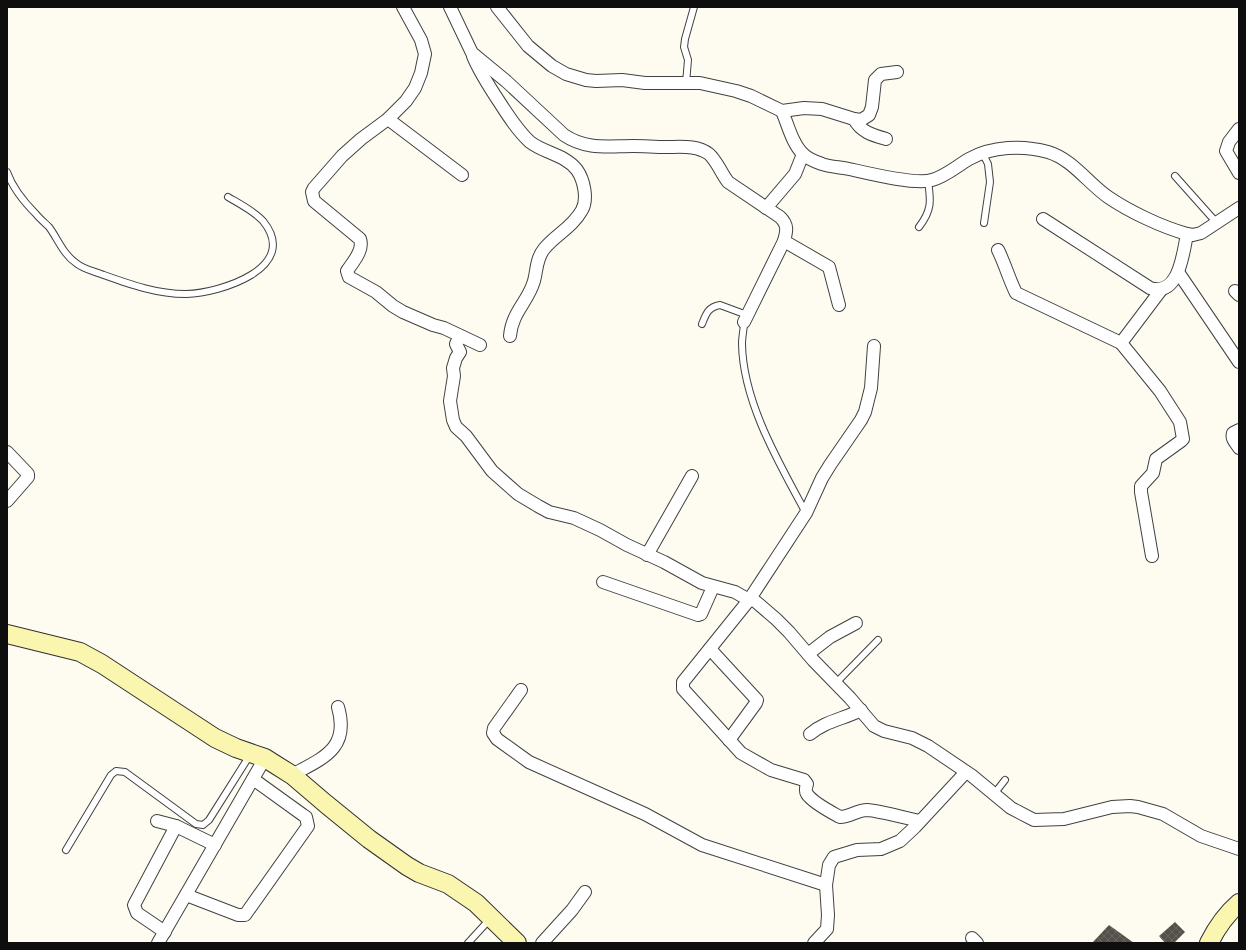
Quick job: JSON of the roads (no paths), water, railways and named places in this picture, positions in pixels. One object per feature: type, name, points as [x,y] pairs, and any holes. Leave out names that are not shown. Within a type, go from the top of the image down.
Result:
[{"type":"street","points":[[403,7],[421,40],[425,57],[421,74],[415,88],[406,101],[388,119],[361,139],[342,156],[314,188],[312,197],[314,201],[360,240],[362,244],[361,249],[347,271],[349,277],[376,292],[403,312],[433,326],[444,328],[480,345]]},
{"type":"street","points":[[450,7],[483,76],[513,122],[531,142],[565,160],[576,169],[580,174],[585,196],[584,206],[581,212],[568,228],[542,251],[537,262],[534,282],[513,320],[510,336]]},
{"type":"street","points":[[497,7],[533,51],[552,66],[566,74],[586,80],[622,80],[645,84],[686,83],[713,85],[751,96],[782,111],[804,108],[822,109],[861,120],[869,115],[872,107],[873,86],[877,76],[887,72],[897,72]]},
{"type":"street","points":[[472,53],[506,81],[564,136],[573,141],[591,146],[684,147],[701,150],[715,160],[728,182],[785,222],[787,229],[784,241],[746,319]]},
{"type":"street","points":[[782,111],[795,142],[803,154],[823,164],[894,178],[928,181],[948,173],[982,152],[992,150],[1022,149],[1048,152],[1059,156],[1108,196],[1156,222],[1187,234],[1193,235],[1201,233],[1239,208]]},
{"type":"street","points":[[388,119],[462,175]]},
{"type":"street","points":[[854,119],[857,125],[864,131],[886,139]]},
{"type":"street","points":[[1239,129],[1229,142],[1226,152],[1239,173]]},
{"type":"street","points":[[766,208],[795,174],[803,154]]},
{"type":"street","points":[[1043,219],[1155,290],[1167,288],[1178,272],[1187,234]]},
{"type":"street","points":[[784,241],[829,267],[839,305]]},
{"type":"street","points":[[998,250],[1016,293],[1121,343],[1160,391],[1180,422],[1183,439],[1156,459],[1153,473],[1141,486],[1152,556]]},
{"type":"street","points":[[1178,272],[1239,362]]},
{"type":"street","points":[[1121,343],[1161,290]]},
{"type":"street","points":[[460,336],[456,344],[460,352],[454,363],[454,376],[450,401],[453,420],[456,427],[466,436],[492,471],[518,494],[549,512],[574,518],[664,562],[702,583],[735,592],[749,600],[755,601],[776,619],[835,684],[861,710],[869,721],[879,729],[920,742],[938,752],[1021,814],[1034,820],[1064,819],[1112,807],[1138,806],[1163,814],[1201,836],[1239,848]]},
{"type":"street","points":[[874,346],[871,388],[865,412],[822,478],[806,513],[749,600],[683,682],[683,689],[740,753],[770,770],[804,780],[807,784],[806,789],[808,794],[824,808],[840,817],[849,816],[857,811],[867,810],[920,821]]},
{"type":"street","points":[[1239,430],[1232,435],[1232,438],[1239,448]]},
{"type":"street","points":[[7,452],[28,474],[28,477],[7,501]]},
{"type":"street","points":[[648,555],[692,476]]},
{"type":"street","points":[[603,582],[698,615],[701,614],[704,609],[713,587]]},
{"type":"street","points":[[808,654],[830,637],[856,623]]},
{"type":"street","points":[[7,634],[80,652],[102,664],[215,738],[258,756],[292,775],[369,839],[407,866],[419,873],[448,884],[476,903],[517,943]]},
{"type":"street","points":[[710,649],[757,700],[756,704],[729,740]]},
{"type":"street","points":[[521,690],[494,728],[493,733],[497,740],[529,762],[645,814],[702,845],[826,885]]},
{"type":"street","points":[[292,775],[324,758],[334,748],[340,734],[341,717],[338,708]]},
{"type":"street","points":[[810,734],[818,727],[826,723],[861,710]]},
{"type":"street","points":[[158,943],[253,779],[258,756]]},
{"type":"street","points":[[814,943],[827,929],[828,916],[826,885],[829,865],[834,857],[857,850],[881,848],[900,841],[966,772]]},
{"type":"street","points":[[186,895],[238,915],[245,915],[308,826],[306,817],[253,779]]},
{"type":"street","points":[[157,821],[176,826],[215,845]]},
{"type":"street","points":[[165,932],[137,912],[134,905],[176,826]]},
{"type":"street","points":[[542,943],[572,910],[584,892]]},
{"type":"street","points":[[1209,943],[1218,925],[1239,903]]},
{"type":"lane","points":[[686,83],[688,60],[684,47],[694,7]]},
{"type":"lane","points":[[982,152],[988,164],[990,182],[984,224]]},
{"type":"lane","points":[[7,172],[16,191],[48,227],[68,256],[76,263],[86,269],[133,286],[147,290],[173,293],[198,293],[227,286],[252,275],[267,262],[272,254],[272,240],[264,222],[255,213],[228,197]]},
{"type":"lane","points":[[1174,176],[1216,222]]},
{"type":"lane","points":[[920,227],[929,210],[930,199],[928,181]]},
{"type":"lane","points":[[702,324],[707,312],[712,306],[720,305],[746,319],[742,344],[751,395],[768,439],[806,513]]},
{"type":"lane","points":[[835,684],[878,640]]},
{"type":"lane","points":[[66,850],[111,775],[116,771],[125,772],[196,824],[204,825],[258,756]]},
{"type":"lane","points":[[994,794],[1005,780]]},
{"type":"lane","points":[[468,943],[492,918]]}]
